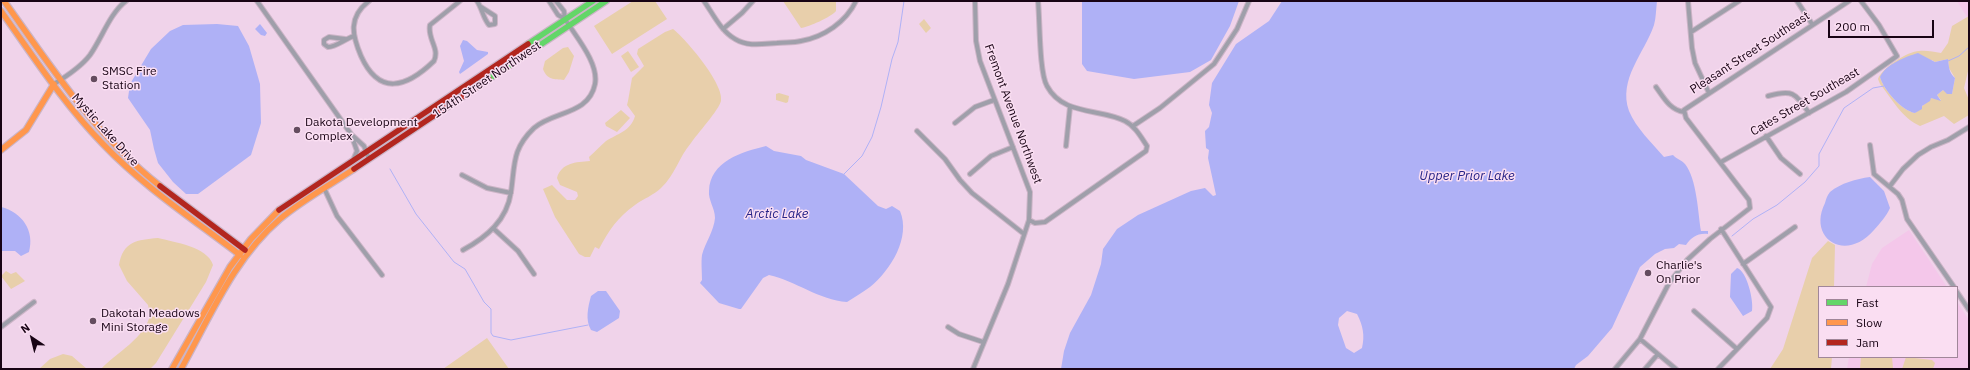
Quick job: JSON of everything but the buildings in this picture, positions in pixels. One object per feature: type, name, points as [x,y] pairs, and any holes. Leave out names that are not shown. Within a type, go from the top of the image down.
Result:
[{"type":"street","name":"Mystic Lake Drive","points":[[4,1],[61,80],[111,141],[146,175],[248,252]]},
{"type":"street","points":[[1,150],[26,130],[54,84],[61,80],[89,56],[118,9],[126,1]]},
{"type":"street","points":[[257,1],[351,134],[364,146],[369,159]]},
{"type":"street","points":[[369,1],[357,14],[353,27],[354,36],[367,70],[373,76],[390,84],[403,82],[434,61],[436,50],[430,36],[430,26],[460,1]]},
{"type":"street","points":[[477,1],[481,7],[486,23],[489,25],[495,24],[495,16],[481,7]]},
{"type":"street","points":[[549,1],[558,15],[565,19]]},
{"type":"street","points":[[463,250],[475,244],[494,229],[505,213],[511,193],[514,162],[523,141],[543,122],[570,112],[583,104],[594,88],[595,69],[565,19],[564,11],[556,1]]},
{"type":"street","name":"154th Street Northwest","points":[[172,369],[222,278],[242,248],[269,219],[285,206],[366,151],[593,1]]},
{"type":"street","name":"154th Street Northwest","points":[[181,369],[244,258],[281,218],[606,1]]},
{"type":"street","points":[[704,1],[723,29],[739,41],[752,44],[800,41],[814,38],[829,30],[842,20],[852,9],[856,1]]},
{"type":"street","points":[[723,29],[742,13],[753,1]]},
{"type":"street","name":"Fremont Avenue Northwest","points":[[973,369],[1008,284],[1029,220],[1030,192],[980,61],[976,40],[975,1]]},
{"type":"street","points":[[1029,220],[1035,223],[1045,222],[1146,151],[1147,146],[1133,126],[1125,121],[1070,107],[1057,97],[1047,86],[1043,74],[1038,1]]},
{"type":"street","points":[[1133,126],[1160,108],[1214,64],[1237,29],[1249,1]]},
{"type":"street","points":[[1688,1],[1695,63],[1709,93]]},
{"type":"street","points":[[1691,32],[1739,1]]},
{"type":"street","points":[[1797,1],[1812,24]]},
{"type":"street","name":"Pleasant Street Southeast","points":[[1684,111],[1812,24],[1849,1]]},
{"type":"street","name":"Cates Street Southeast","points":[[1721,162],[1846,92],[1897,56],[1879,26],[1861,1]]},
{"type":"street","name":"Mystic Lake Drive","points":[[1,11],[77,115],[119,160],[164,199],[244,258]]},
{"type":"street","points":[[345,39],[329,37],[324,40],[324,44],[330,48],[345,39],[354,36]]},
{"type":"street","points":[[1615,369],[1640,339],[1669,283],[1687,260],[1750,208],[1749,200],[1686,118],[1684,111],[1678,111],[1670,106],[1656,87]]},
{"type":"street","points":[[1768,96],[1790,92],[1798,96],[1809,113]]},
{"type":"street","points":[[955,123],[975,107],[994,100]]},
{"type":"street","points":[[1066,146],[1070,107]]},
{"type":"street","points":[[1890,186],[1903,169],[1918,155],[1931,147],[1948,140],[1969,127]]},
{"type":"street","points":[[917,131],[945,159],[960,180],[972,193],[1024,234]]},
{"type":"street","points":[[350,162],[356,155],[357,151],[351,134]]},
{"type":"street","points":[[1766,136],[1781,158],[1800,174]]},
{"type":"street","points":[[1870,145],[1874,174],[1890,186],[1902,200],[1907,219],[1953,286]]},
{"type":"street","points":[[970,174],[991,156],[1013,147]]},
{"type":"street","points":[[462,175],[487,188],[511,193]]},
{"type":"street","points":[[324,188],[337,216],[382,275]]},
{"type":"street","points":[[1743,264],[1795,227]]},
{"type":"street","points":[[494,229],[518,251],[534,274]]},
{"type":"street","points":[[1718,369],[1767,318],[1771,307],[1722,230]]},
{"type":"street","points":[[1958,294],[1969,310]]},
{"type":"street","points":[[1,327],[34,302]]},
{"type":"street","points":[[1694,311],[1737,349]]},
{"type":"street","points":[[948,327],[959,334],[983,342]]},
{"type":"street","points":[[1640,339],[1676,369]]},
{"type":"street","points":[[1645,369],[1658,354]]},
{"type":"shaded area","points":[[633,1],[655,1],[667,19],[612,54],[594,26]]},
{"type":"shaded area","points":[[783,1],[836,1],[836,11],[820,21],[801,28]]},
{"type":"shaded area","points":[[1957,1],[1969,1],[1969,16],[1967,17]]},
{"type":"shaded area","points":[[1969,16],[1969,67],[1964,88],[1969,100],[1969,115],[1954,124],[1944,116],[1920,126],[1908,118],[1893,102],[1878,79],[1890,65],[1909,54],[1922,51],[1941,53],[1948,43],[1952,26]],"holes":[[[1948,59],[1949,68],[1955,78],[1952,94],[1943,90],[1937,95],[1941,100],[1931,98],[1915,113],[1904,108],[1894,99],[1880,77],[1932,60],[1935,62]]]},
{"type":"shaded area","points":[[924,19],[931,28],[926,33],[919,24]]},
{"type":"shaded area","points":[[673,29],[687,42],[711,74],[721,94],[721,101],[712,116],[687,148],[666,183],[652,195],[638,203],[623,215],[610,230],[599,249],[595,247],[590,257],[585,257],[579,254],[555,217],[543,189],[552,185],[567,200],[575,200],[578,196],[577,192],[560,185],[557,178],[559,173],[570,164],[590,161],[589,157],[606,141],[627,129],[635,116],[627,105],[632,78],[644,66],[637,54],[638,49],[665,32]]},
{"type":"shaded area","points":[[568,47],[574,56],[569,72],[564,80],[549,77],[543,69],[545,61],[563,48]]},
{"type":"shaded area","points":[[628,51],[639,67],[631,72],[621,56]]},
{"type":"shaded area","points":[[779,93],[789,96],[788,102],[786,103],[776,100],[776,94]]},
{"type":"shaded area","points":[[621,110],[630,118],[617,132],[606,126],[605,123]]},
{"type":"shaded area","points":[[1909,230],[1946,286],[1866,286],[1872,264],[1882,248]]},
{"type":"shaded area","points":[[158,238],[190,246],[205,254],[213,265],[206,282],[156,363],[150,369],[101,369],[136,338],[147,323],[150,315],[148,305],[127,281],[119,265],[121,257],[124,251],[132,243]]},
{"type":"shaded area","points":[[1828,241],[1835,245],[1834,286],[1818,286],[1818,358],[1832,358],[1831,369],[1770,369],[1783,349],[1812,258]]},
{"type":"shaded area","points":[[6,271],[11,274],[16,272],[25,281],[11,289],[1,276]]},
{"type":"shaded area","points":[[1958,304],[1969,320],[1969,369],[1847,369],[1849,358],[1958,358]]},
{"type":"shaded area","points":[[487,338],[509,369],[443,369]]},
{"type":"shaded area","points":[[63,354],[72,356],[87,369],[39,369],[50,359]]},
{"type":"shaded area","points":[[1861,358],[1892,358],[1893,368],[1860,369]]},
{"type":"shaded area","points":[[1906,358],[1932,360],[1935,363],[1933,369],[1902,369]]},
{"type":"water","points":[[1082,1],[1239,1],[1230,26],[1211,60],[1190,72],[1134,79],[1087,71],[1082,64]]},
{"type":"water","name":"Upper Prior Lake","points":[[1282,1],[1657,1],[1656,16],[1650,36],[1629,77],[1627,99],[1629,111],[1649,141],[1664,157],[1673,155],[1682,161],[1689,170],[1695,187],[1701,231],[1708,231],[1708,234],[1695,236],[1686,245],[1679,244],[1674,248],[1665,249],[1655,254],[1640,267],[1612,328],[1588,356],[1576,365],[1574,369],[1061,369],[1064,351],[1070,333],[1091,295],[1101,264],[1103,249],[1117,229],[1138,215],[1191,191],[1205,188],[1213,196],[1216,195],[1208,158],[1209,150],[1206,148],[1205,131],[1209,127],[1212,113],[1209,105],[1212,83],[1236,44],[1269,21]],"holes":[[[1347,311],[1357,314],[1362,327],[1363,339],[1362,348],[1354,353],[1346,348],[1338,325],[1339,318]]]},
{"type":"water","points":[[217,24],[238,26],[249,46],[260,84],[261,123],[251,155],[198,194],[186,194],[173,182],[158,163],[150,130],[128,98],[130,84],[151,49],[170,31],[183,25]]},
{"type":"water","points":[[260,24],[267,33],[265,36],[261,35],[255,29]]},
{"type":"water","points":[[463,40],[467,41],[477,50],[488,52],[488,54],[460,74],[459,72],[464,61],[460,46]]},
{"type":"water","points":[[1918,53],[1935,62],[1948,59],[1950,72],[1955,78],[1952,94],[1947,94],[1943,90],[1937,95],[1941,101],[1931,98],[1930,101],[1922,106],[1922,109],[1915,113],[1904,108],[1894,99],[1880,77],[1891,65]]},
{"type":"water","name":"Arctic Lake","points":[[766,146],[774,151],[801,156],[806,160],[844,174],[878,206],[886,209],[892,206],[900,211],[903,221],[903,231],[901,242],[892,262],[878,280],[847,302],[827,298],[789,281],[769,275],[763,278],[741,309],[739,309],[719,303],[700,283],[702,280],[702,255],[713,228],[715,218],[709,191],[715,172],[721,165],[738,155]]},
{"type":"water","points":[[1870,177],[1884,191],[1890,208],[1883,220],[1863,240],[1852,245],[1841,245],[1832,242],[1825,236],[1821,227],[1821,216],[1828,195],[1834,189],[1844,184],[1854,180]]},
{"type":"water","points":[[1,207],[15,213],[25,224],[30,237],[29,252],[21,256],[15,251],[1,251]]},
{"type":"water","points":[[1737,268],[1741,270],[1747,280],[1752,300],[1752,311],[1743,316],[1730,297],[1731,274]]},
{"type":"water","points":[[598,291],[606,291],[620,311],[619,318],[597,332],[591,330],[589,326],[588,313],[591,296]]},
{"type":"waterway","points":[[844,174],[862,156],[872,137],[881,107],[892,59],[898,42],[904,1]]},
{"type":"waterway","points":[[1948,61],[1959,56],[1969,47]]},
{"type":"waterway","points":[[1732,236],[1753,219],[1777,205],[1805,182],[1819,166],[1819,154],[1844,108],[1873,88],[1884,86]]},
{"type":"waterway","points":[[390,169],[416,214],[454,262],[465,269],[484,302],[491,309],[491,333],[493,336],[511,340],[588,325]]},
{"type":"traffic: fast","points":[[528,44],[593,1]]},
{"type":"traffic: fast","points":[[489,79],[606,1]]},
{"type":"traffic: slow","points":[[4,1],[57,75],[94,122],[115,145],[160,186]]},
{"type":"traffic: slow","points":[[1,11],[75,113],[103,144],[152,189],[240,255]]},
{"type":"traffic: slow","points":[[1,150],[26,130],[54,84]]},
{"type":"traffic: slow","points":[[181,369],[224,289],[249,252],[280,219],[316,193],[354,169]]},
{"type":"traffic: slow","points":[[172,369],[230,267],[251,239],[279,210]]},
{"type":"traffic: jam","points":[[279,210],[528,44]]},
{"type":"traffic: jam","points":[[354,169],[489,79]]},
{"type":"traffic: jam","points":[[160,186],[245,250]]},
{"type":"place","name":"SMSC Fire Station","points":[[94,79]]},
{"type":"place","name":"Dakota Development Complex","points":[[297,130]]},
{"type":"place","name":"Charlie's On Prior","points":[[1648,273]]},
{"type":"place","name":"Dakotah Meadows Mini Storage","points":[[93,321]]}]
